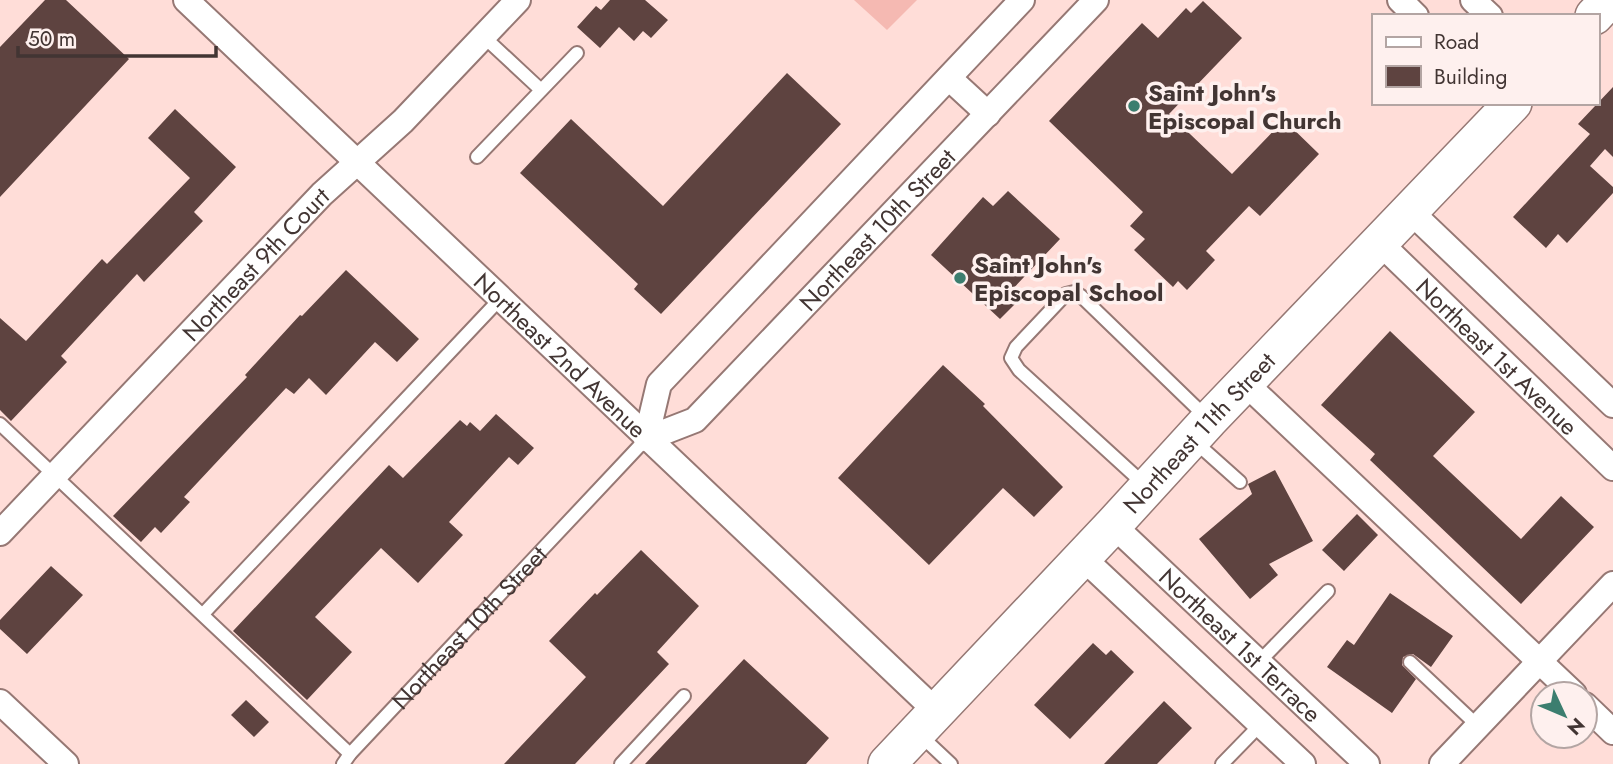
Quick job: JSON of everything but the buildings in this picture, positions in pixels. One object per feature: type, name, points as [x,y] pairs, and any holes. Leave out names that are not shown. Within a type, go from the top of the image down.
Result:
[{"type":"street","name":"Northeast 2nd Avenue","points":[[186,0],[646,439],[926,722]]},
{"type":"street","name":"Northeast 9th Court","points":[[0,533],[313,203],[403,121],[518,0]]},
{"type":"street","name":"Northeast 10th Street","points":[[646,439],[659,384],[1022,0]]},
{"type":"street","name":"Northeast 10th Street","points":[[646,439],[695,421],[1096,0]]},
{"type":"street","points":[[1400,0],[1414,14]]},
{"type":"street","points":[[1474,0],[1488,14]]},
{"type":"street","points":[[1596,14],[1609,0]]},
{"type":"street","points":[[948,78],[988,114]]},
{"type":"street","name":"Northeast 11th Street","points":[[887,764],[1200,429],[1509,105]]},
{"type":"street","name":"Northeast 1st Avenue","points":[[1410,211],[1613,405]]},
{"type":"street","name":"Northeast 1st Avenue","points":[[1380,243],[1613,468]]},
{"type":"street","points":[[1245,383],[1560,680]]},
{"type":"street","name":"Northeast 1st Terrace","points":[[1113,525],[1367,764]]},
{"type":"street","name":"Northeast 1st Terrace","points":[[1082,556],[1303,764]]},
{"type":"street","points":[[1442,764],[1613,584]]},
{"type":"street","points":[[0,702],[66,764]]},
{"type":"street","points":[[1599,718],[1613,732]]},
{"type":"lane","points":[[483,36],[541,90]]},
{"type":"lane","points":[[477,157],[577,53]]},
{"type":"lane","points":[[1147,486],[1019,370],[1011,358],[1016,347],[1066,294],[1074,292],[1081,296],[1200,429],[1240,482]]},
{"type":"lane","points":[[203,614],[500,299]]},
{"type":"lane","points":[[0,424],[203,614],[347,759]]},
{"type":"lane","name":"Northeast 10th Street","points":[[347,759],[646,439]]},
{"type":"lane","points":[[1258,663],[1328,591]]},
{"type":"lane","points":[[1410,662],[1478,726]]},
{"type":"lane","points":[[621,764],[684,696]]},
{"type":"lane","points":[[926,722],[951,764]]},
{"type":"lane","points":[[1222,764],[1261,724]]},
{"type":"shaded area","points":[[854,0],[917,0],[887,30]]},
{"type":"place","name":"Saint John's Episcopal Church","points":[[1134,106]]},
{"type":"place","name":"Saint John's Episcopal School","points":[[960,278]]}]
